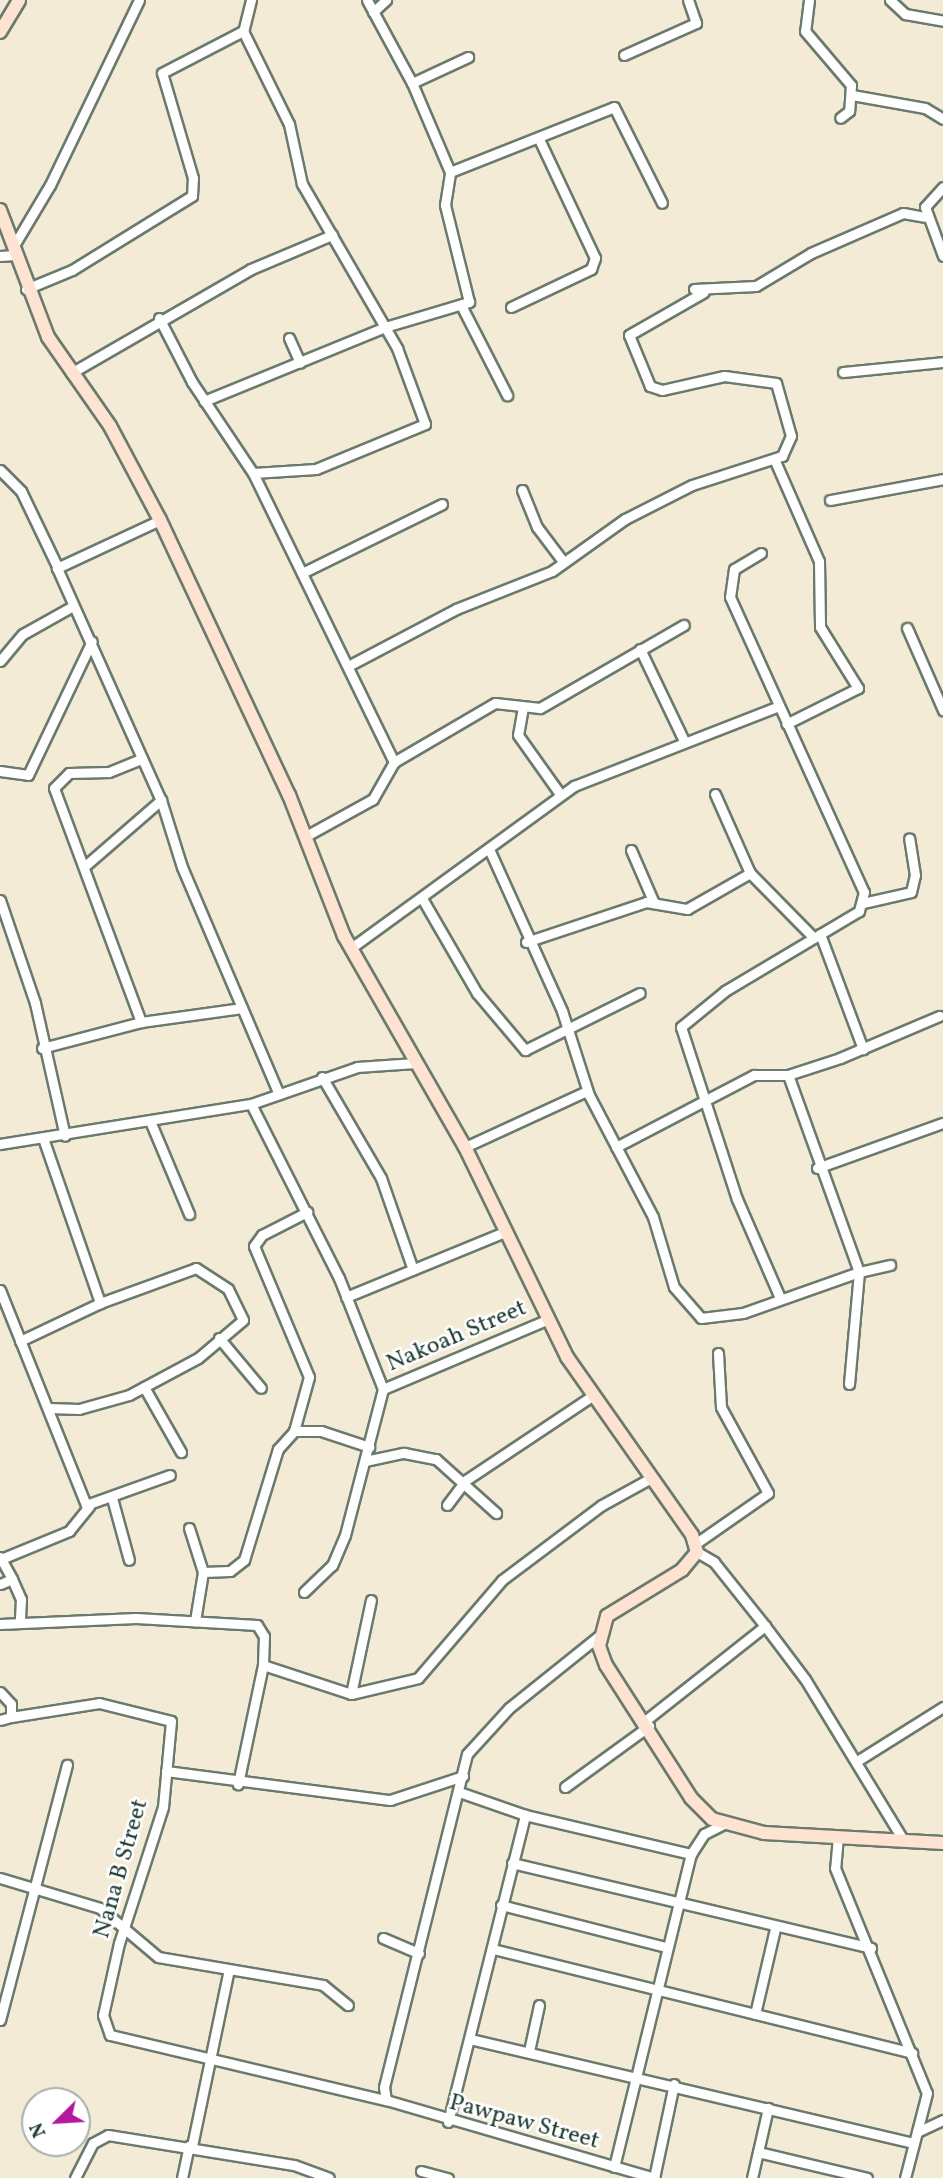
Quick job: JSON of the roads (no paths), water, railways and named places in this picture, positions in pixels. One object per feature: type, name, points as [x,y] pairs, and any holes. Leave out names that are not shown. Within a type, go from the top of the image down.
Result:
[{"type":"street","points":[[0,32],[19,0]]},
{"type":"street","points":[[0,256],[14,251],[50,185],[139,0]]},
{"type":"street","points":[[251,0],[243,30],[289,124],[302,184],[385,327],[418,397],[423,428],[316,469],[253,473]]},
{"type":"street","points":[[367,0],[412,83],[450,172],[445,205],[471,293],[463,309]]},
{"type":"street","points":[[373,12],[386,0]]},
{"type":"street","points":[[624,55],[696,23],[688,0]]},
{"type":"street","points":[[809,0],[805,31],[847,78],[852,95],[840,118]]},
{"type":"street","points":[[890,0],[905,14],[943,20]]},
{"type":"street","points":[[26,289],[72,270],[192,196],[192,178],[162,73],[243,30]]},
{"type":"street","points":[[412,83],[468,57]]},
{"type":"street","points":[[852,95],[925,108],[943,119]]},
{"type":"street","points":[[450,172],[618,108],[662,203]]},
{"type":"street","points":[[511,306],[591,269],[595,258],[539,139]]},
{"type":"street","points":[[943,187],[928,201],[925,217],[943,256]]},
{"type":"street","points":[[0,211],[26,289],[71,373],[115,435],[160,520],[306,836],[351,948],[465,1147],[547,1320],[592,1395],[651,1478],[696,1548],[714,1562],[765,1626],[857,1761],[901,1836]]},
{"type":"street","points":[[350,665],[456,609],[552,571],[562,560],[692,485],[775,461],[791,436],[776,383],[724,376],[656,390],[628,339],[635,328],[699,291],[756,286],[811,253],[903,213],[925,217]]},
{"type":"street","points":[[71,373],[159,318],[332,235]]},
{"type":"street","points":[[204,401],[385,327],[463,309]]},
{"type":"street","points":[[463,309],[507,395]]},
{"type":"street","points":[[159,318],[204,401],[253,473],[350,665],[394,762]]},
{"type":"street","points":[[289,338],[300,363]]},
{"type":"street","points":[[843,372],[943,362]]},
{"type":"street","points":[[775,461],[819,561],[820,627],[858,688],[786,724]]},
{"type":"street","points":[[0,470],[21,491],[92,641],[161,800],[242,1008],[279,1094]]},
{"type":"street","points":[[830,500],[943,479]]},
{"type":"street","points":[[522,490],[537,527],[562,560]]},
{"type":"street","points":[[302,573],[442,504]]},
{"type":"street","points":[[56,564],[160,520]]},
{"type":"street","points":[[761,553],[734,569],[730,597],[863,903]]},
{"type":"street","points":[[0,661],[23,634],[74,606]]},
{"type":"street","points":[[306,836],[373,799],[394,762],[465,715],[505,701],[523,707],[540,708],[684,625]]},
{"type":"street","points":[[907,628],[943,710]]},
{"type":"street","points":[[0,771],[28,775],[92,641]]},
{"type":"street","points":[[639,649],[684,741]]},
{"type":"street","points":[[523,707],[518,735],[560,794]]},
{"type":"street","points":[[351,948],[424,900],[560,794],[684,741],[777,707]]},
{"type":"street","points":[[141,759],[109,772],[69,773],[55,783],[56,801],[85,866],[141,1022]]},
{"type":"street","points":[[715,794],[750,873],[817,936],[863,1049]]},
{"type":"street","points":[[85,866],[161,800]]},
{"type":"street","points":[[780,1298],[737,1199],[706,1097],[684,1045],[683,1024],[863,903],[911,891],[915,875],[909,838]]},
{"type":"street","points":[[489,849],[526,942],[570,1030],[587,1091],[653,1217],[674,1287],[695,1314],[712,1320],[859,1272],[890,1265]]},
{"type":"street","points":[[631,850],[654,902]]},
{"type":"street","points":[[526,942],[654,902],[687,909],[750,873]]},
{"type":"street","points":[[0,900],[35,1003],[42,1048],[65,1136]]},
{"type":"street","points":[[424,900],[477,993],[519,1048],[570,1030],[640,993]]},
{"type":"street","points":[[42,1048],[141,1022],[242,1008]]},
{"type":"street","points":[[615,1147],[706,1097],[754,1075],[788,1074],[863,1049],[939,1016]]},
{"type":"street","points":[[0,1143],[65,1136],[251,1104],[322,1077],[371,1063],[415,1063]]},
{"type":"street","points":[[788,1074],[817,1168],[859,1272],[849,1384]]},
{"type":"street","points":[[322,1077],[381,1178],[413,1270]]},
{"type":"street","points":[[465,1147],[587,1091]]},
{"type":"street","points":[[251,1104],[307,1212],[346,1297],[383,1389],[369,1447],[337,1553],[304,1592]]},
{"type":"street","points":[[150,1122],[189,1214]]},
{"type":"street","points":[[817,1168],[943,1123]]},
{"type":"street","points":[[43,1138],[100,1303]]},
{"type":"street","points":[[203,1572],[230,1571],[244,1560],[278,1449],[294,1431],[309,1377],[254,1246],[261,1235],[307,1212]]},
{"type":"street","points":[[346,1297],[507,1231]]},
{"type":"street","points":[[20,1341],[100,1303],[196,1268],[222,1282],[243,1314],[238,1328],[144,1387],[101,1405],[48,1408]]},
{"type":"street","points":[[0,1290],[89,1506]]},
{"type":"street","name":"Nakoah Street","points":[[383,1389],[547,1320]]},
{"type":"street","points":[[219,1338],[261,1388]]},
{"type":"street","points":[[386,2100],[384,2087],[474,1742],[599,1636],[612,1611],[677,1575],[696,1548],[768,1493],[721,1408],[718,1353]]},
{"type":"street","points":[[144,1387],[181,1452]]},
{"type":"street","points":[[447,1505],[466,1480],[592,1395]]},
{"type":"street","points":[[294,1431],[321,1431],[369,1447]]},
{"type":"street","points":[[365,1461],[422,1454],[466,1480],[496,1513]]},
{"type":"street","points":[[20,1619],[21,1599],[0,1558],[69,1531],[89,1506],[170,1475]]},
{"type":"street","points":[[263,1665],[351,1694],[418,1678],[502,1580],[651,1478]]},
{"type":"street","points":[[112,1498],[129,1560]]},
{"type":"street","points":[[189,1528],[203,1572],[195,1620]]},
{"type":"street","points":[[0,1584],[12,1579]]},
{"type":"street","points":[[351,1694],[371,1600]]},
{"type":"street","points":[[0,1624],[20,1619],[195,1620],[257,1625],[264,1636],[263,1665],[238,1784]]},
{"type":"street","points":[[565,1787],[765,1626]]},
{"type":"street","points":[[599,1636],[606,1665],[647,1723],[698,1808],[724,1824],[838,1836],[901,1836],[943,1843]]},
{"type":"street","points":[[0,1692],[11,1704],[11,1717],[0,1720]]},
{"type":"street","name":"Nana B Street","points":[[11,1717],[99,1703],[169,1718],[166,1772],[149,1858],[124,1930],[103,2015],[106,2030]]},
{"type":"street","points":[[857,1761],[943,1707]]},
{"type":"street","points":[[0,2020],[66,1765]]},
{"type":"street","points":[[166,1772],[238,1784],[390,1800],[463,1776]]},
{"type":"street","points":[[462,1793],[525,1815],[691,1854]]},
{"type":"street","points":[[448,2122],[525,1815]]},
{"type":"street","points":[[614,2167],[655,1989],[691,1854],[704,1834],[724,1824]]},
{"type":"street","points":[[838,1836],[833,1861],[912,2053],[928,2106],[905,2178]]},
{"type":"street","points":[[512,1863],[678,1902],[775,1929],[871,1948]]},
{"type":"street","points":[[0,1878],[33,1891],[100,1908],[158,1957],[228,1973],[323,1985],[348,2005]]},
{"type":"street","points":[[501,1905],[666,1947]]},
{"type":"street","points":[[755,2014],[775,1929]]},
{"type":"street","points":[[383,1938],[419,1952]]},
{"type":"street","points":[[493,1949],[912,2053]]},
{"type":"street","points":[[182,2178],[191,2146],[205,2062],[228,1973]]},
{"type":"street","points":[[529,2051],[539,2005]]},
{"type":"street","name":"Pawpaw Street","points":[[106,2030],[205,2062],[386,2100],[448,2122],[614,2167],[635,2176],[655,2178]]},
{"type":"street","points":[[470,2039],[636,2074],[915,2143]]},
{"type":"street","points":[[655,2178],[674,2084]]},
{"type":"street","points":[[752,2178],[768,2108]]},
{"type":"street","points":[[918,2132],[943,2120]]},
{"type":"street","points":[[75,2178],[93,2143],[108,2135],[191,2146],[329,2178]]},
{"type":"street","points":[[758,2152],[867,2178]]},
{"type":"street","points":[[421,2171],[448,2178]]}]
